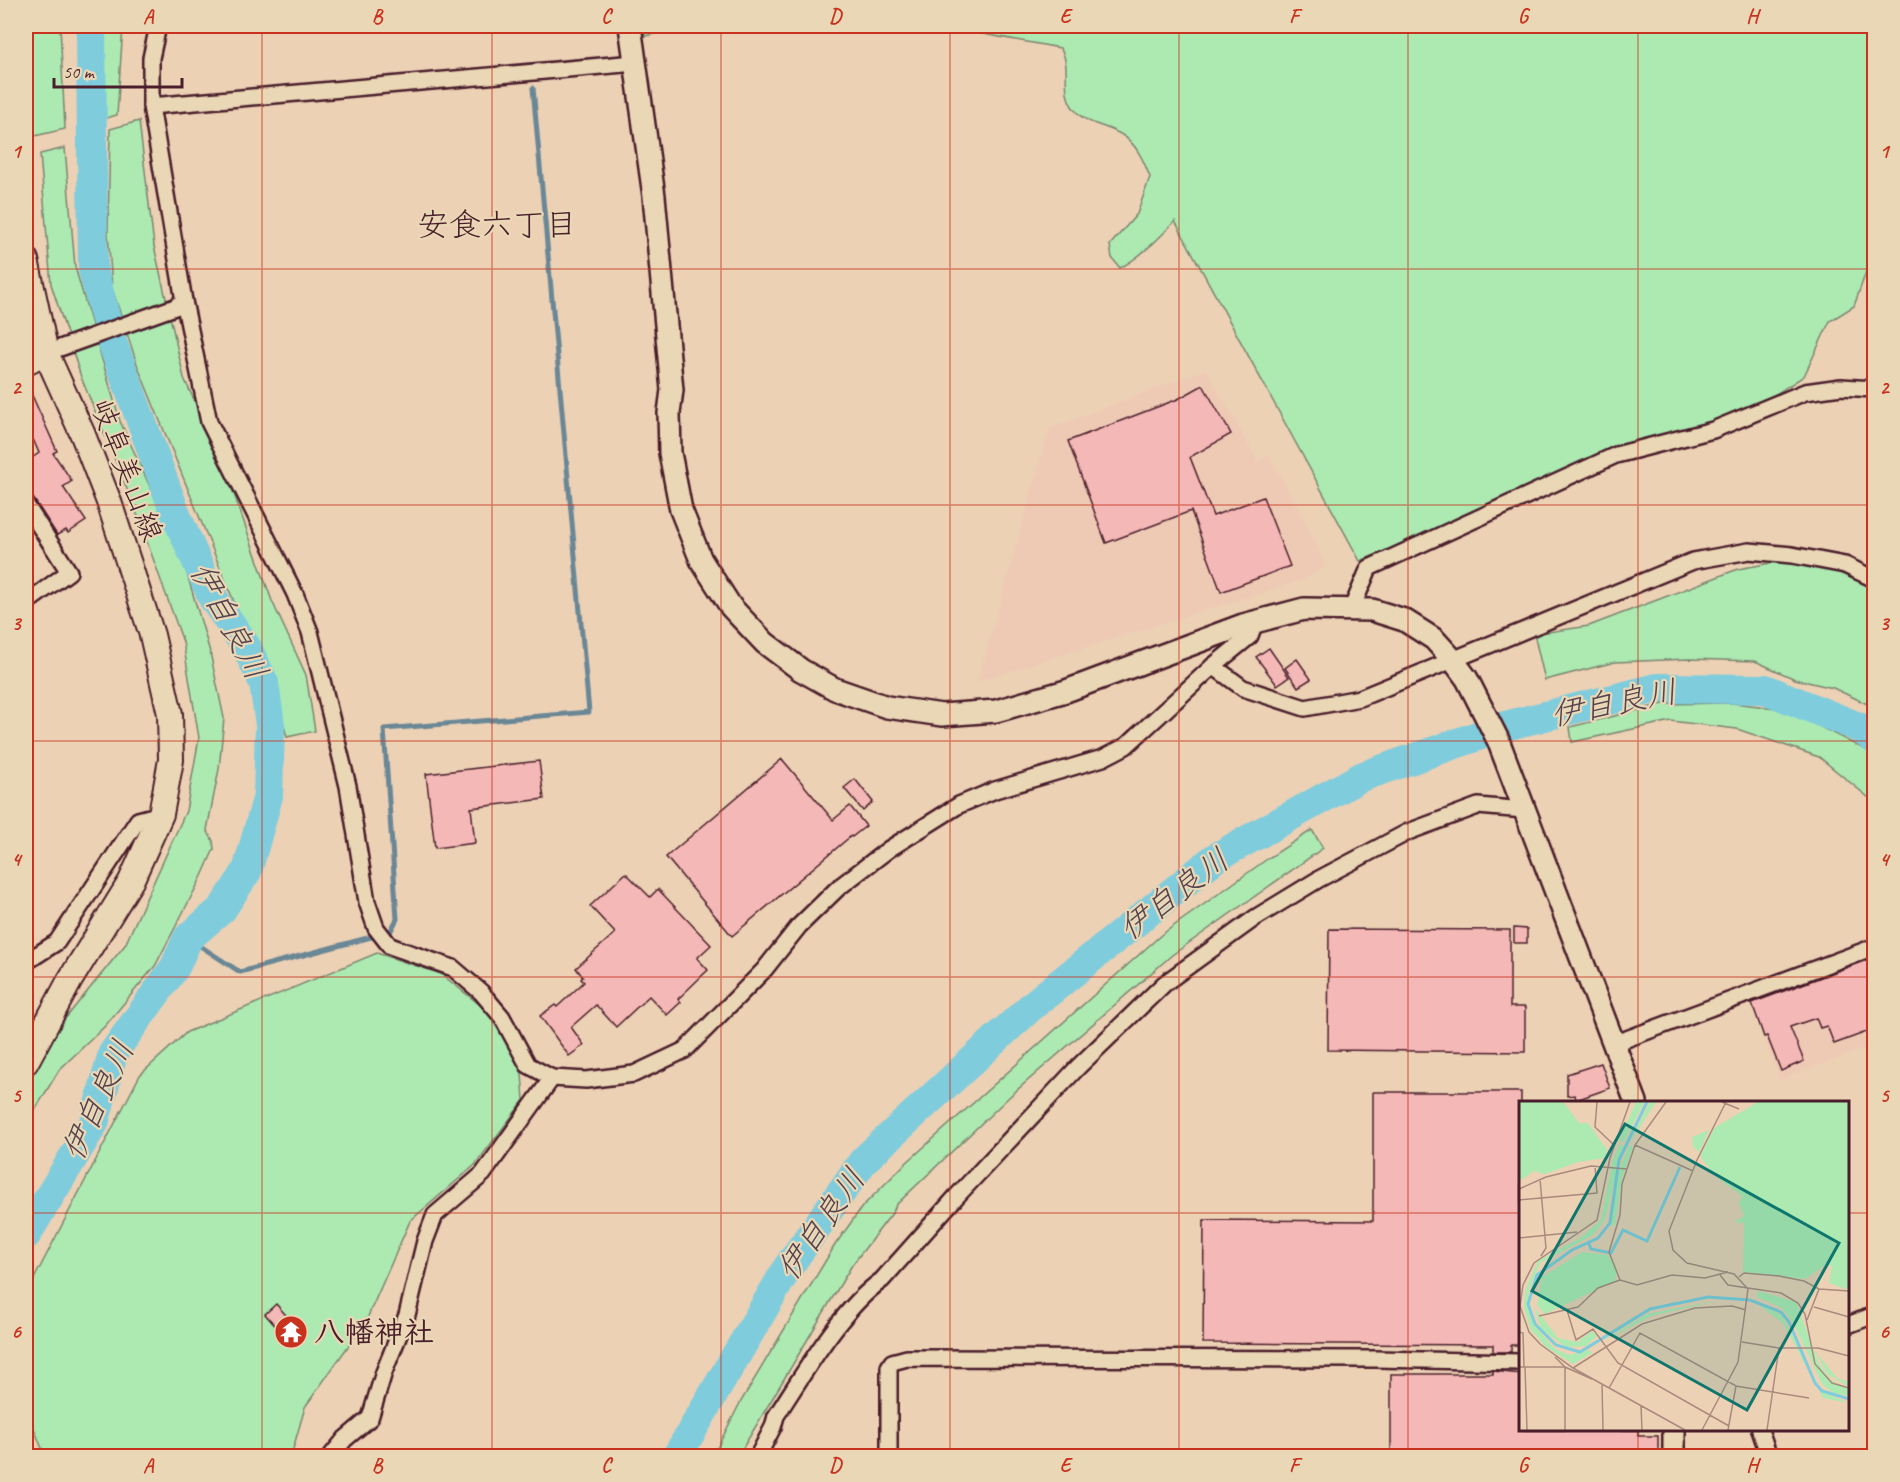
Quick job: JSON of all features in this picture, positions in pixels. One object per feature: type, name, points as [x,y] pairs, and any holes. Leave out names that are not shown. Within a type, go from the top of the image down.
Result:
[{"type":"main road","name":"岐阜美山線","points":[[26,260],[36,358],[82,435],[109,502],[152,635],[170,714],[171,760],[161,814],[131,881],[70,980],[26,1062]]},
{"type":"street","points":[[158,26],[151,58],[151,106],[180,304],[209,422],[295,594],[310,632],[348,786],[367,902],[376,928],[390,946],[453,968],[481,992],[502,1017],[528,1065],[552,1078],[586,1080],[634,1074],[684,1050],[764,970],[799,926],[838,888],[889,849],[959,805],[995,790],[1102,758],[1126,746],[1213,666],[1250,636],[1255,622]]},
{"type":"street","points":[[630,26],[654,196],[672,390],[669,413],[670,453],[681,510],[702,560],[730,607],[765,643],[801,670],[835,689],[887,707],[942,716],[996,711],[1056,694],[1255,622],[1304,609],[1372,610],[1404,620],[1434,639],[1453,660],[1467,679],[1498,740],[1636,1101]]},
{"type":"street","points":[[151,106],[635,60]]},
{"type":"street","points":[[36,358],[180,304]]},
{"type":"street","points":[[1352,608],[1369,568],[1616,455],[1713,430],[1805,392],[1841,387],[1875,389]]},
{"type":"street","points":[[26,505],[69,572],[26,603]]},
{"type":"street","points":[[1213,666],[1243,688],[1305,708],[1360,698],[1693,561],[1749,551],[1792,555],[1845,566],[1875,579]]},
{"type":"street","points":[[758,1456],[776,1416],[820,1350],[869,1290],[882,1280],[1078,1067],[1165,983],[1264,913],[1319,879],[1408,832],[1479,806],[1522,802]]},
{"type":"street","points":[[26,963],[57,942],[138,820],[161,814]]},
{"type":"street","points":[[1613,1044],[1875,947]]},
{"type":"street","points":[[331,1456],[345,1438],[370,1418],[384,1372],[407,1315],[425,1241],[435,1215],[483,1174],[552,1078]]},
{"type":"street","points":[[1849,1325],[1875,1315]]},
{"type":"street","points":[[889,1456],[889,1367],[892,1362],[907,1358],[1363,1359],[1519,1362]]},
{"type":"street","points":[[1674,1431],[1674,1456]]},
{"type":"street","points":[[1760,1431],[1769,1456]]},
{"type":"shaded area","points":[[1206,369],[1258,462],[1269,454],[1316,542],[1325,567],[1303,580],[978,681],[1049,429]]},
{"type":"shaded area","points":[[1874,959],[1874,1045],[1780,1080],[1752,1004]]},
{"type":"green space","points":[[26,26],[60,26],[65,129],[26,138]]},
{"type":"green space","points":[[99,26],[123,26],[117,115],[103,119]]},
{"type":"green space","points":[[644,26],[689,26],[645,36]]},
{"type":"green space","points":[[939,26],[1874,26],[1874,249],[1854,306],[1830,321],[1804,376],[1748,412],[1570,478],[1360,561],[1175,221],[1150,247],[1120,268],[1112,258],[1110,245],[1137,214],[1150,177],[1132,143],[1116,132],[1090,122],[1074,109],[1067,94],[1066,63],[1060,48]]},
{"type":"green space","points":[[139,121],[154,246],[184,378],[224,466],[272,601],[306,675],[315,731],[287,737],[270,674],[239,614],[138,367],[112,288],[108,233],[110,129]]},
{"type":"green space","points":[[65,148],[75,267],[120,421],[182,557],[210,652],[224,718],[219,769],[207,830],[213,841],[214,849],[202,876],[155,966],[105,1026],[59,1070],[26,1125],[26,1083],[65,1019],[125,945],[186,811],[199,738],[183,642],[136,511],[81,377],[51,284],[40,154]]},
{"type":"green space","points":[[1782,561],[1830,569],[1874,588],[1874,707],[1833,688],[1795,679],[1755,661],[1689,659],[1615,662],[1545,680],[1534,634],[1589,626],[1738,569]]},
{"type":"green space","points":[[1732,703],[1785,709],[1874,754],[1874,802],[1819,757],[1737,729],[1671,721],[1572,742],[1570,727],[1663,704]]},
{"type":"green space","points":[[1312,830],[1323,848],[1172,955],[1009,1097],[896,1205],[852,1265],[738,1456],[713,1456],[740,1403],[835,1245],[862,1207],[905,1164],[1161,935],[1270,857]]},
{"type":"green space","points":[[377,953],[441,974],[494,1016],[522,1074],[524,1100],[475,1165],[410,1221],[366,1321],[305,1407],[291,1456],[45,1456],[26,1408],[26,1302],[35,1277],[140,1075],[187,1032]]},
{"type":"building","points":[[26,382],[57,451],[53,453],[72,481],[63,487],[86,521],[68,533],[66,530],[57,535],[26,487],[26,462],[39,453],[26,423]]},
{"type":"building","points":[[1203,385],[1231,434],[1190,457],[1213,516],[1263,497],[1290,566],[1221,592],[1191,511],[1106,543],[1068,441],[1178,399]]},
{"type":"building","points":[[1269,648],[1289,677],[1277,685],[1256,657]]},
{"type":"building","points":[[1297,659],[1311,679],[1298,687],[1285,668]]},
{"type":"building","points":[[782,759],[833,820],[850,806],[866,826],[732,936],[666,857]]},
{"type":"building","points":[[539,761],[544,799],[471,808],[475,843],[435,848],[426,774]]},
{"type":"building","points":[[855,779],[873,802],[863,811],[844,788]]},
{"type":"building","points":[[626,873],[650,897],[658,889],[711,945],[697,958],[708,970],[678,999],[681,1002],[667,1015],[649,996],[616,1027],[596,1005],[571,1027],[584,1045],[569,1056],[540,1016],[555,1005],[557,1007],[584,982],[576,968],[615,933],[590,906]]},
{"type":"building","points":[[1514,928],[1527,929],[1527,943],[1514,943]]},
{"type":"building","points":[[1329,929],[1510,930],[1510,1007],[1525,1007],[1525,1052],[1328,1050]]},
{"type":"building","points":[[1872,958],[1875,966],[1875,1029],[1834,1044],[1827,1026],[1820,1028],[1816,1018],[1790,1027],[1804,1061],[1781,1071],[1767,1036],[1764,1037],[1752,1003]]},
{"type":"building","points":[[1601,1063],[1610,1088],[1576,1100],[1575,1095],[1567,1096],[1567,1074]]},
{"type":"building","points":[[1373,1092],[1521,1092],[1521,1101],[1519,1101],[1519,1345],[1511,1345],[1511,1352],[1493,1352],[1493,1345],[1203,1343],[1204,1220],[1373,1221]]},
{"type":"building","points":[[276,1304],[305,1333],[293,1346],[265,1314]]},
{"type":"building","points":[[1493,1371],[1519,1374],[1519,1431],[1638,1431],[1638,1436],[1658,1436],[1658,1456],[1391,1456],[1391,1374],[1493,1374]]},
{"type":"waterway","name":"伊自良川","points":[[26,1235],[94,1123],[113,1053],[175,967],[188,938],[222,909],[247,871],[268,796],[270,725],[264,683],[247,648],[213,598],[176,515],[112,342],[93,270],[91,26]]},
{"type":"waterway","points":[[188,938],[240,972],[390,932],[397,919],[384,729],[589,712],[533,88]]},
{"type":"waterway","name":"伊自良川","points":[[677,1456],[788,1267],[864,1160],[1033,1005],[1215,858],[1361,777],[1509,725],[1657,688],[1765,689],[1858,727],[1874,739]]},
{"type":"place","name":"八幡神社","points":[[291,1332]]},
{"type":"district","name":"安食六丁目","points":[[497,224]]}]
